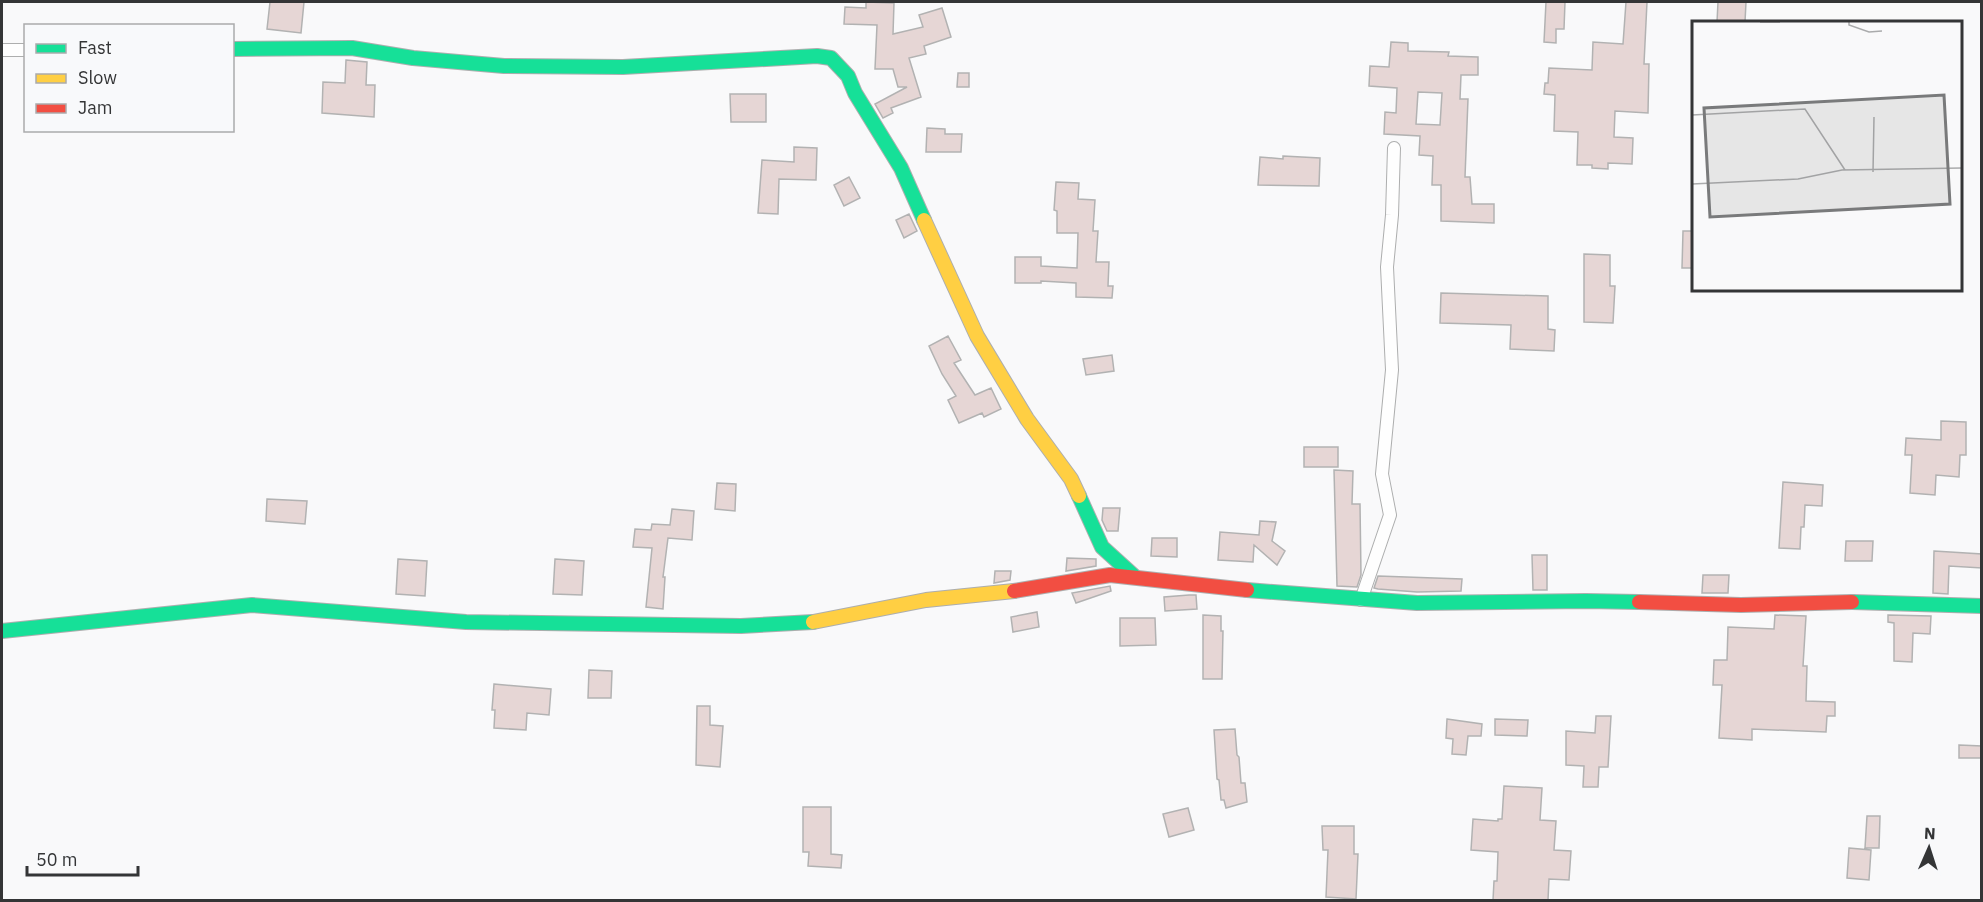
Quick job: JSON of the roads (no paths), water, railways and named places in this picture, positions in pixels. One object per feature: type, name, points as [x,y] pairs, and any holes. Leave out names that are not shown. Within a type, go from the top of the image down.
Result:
[{"type":"street","points":[[234,49],[352,48],[413,58],[504,66],[623,67],[816,56],[831,58],[848,76],[855,93],[901,168],[977,336],[1027,419],[1071,479],[1102,547],[1135,577]]},
{"type":"street","points":[[2,50],[24,50]]},
{"type":"street","points":[[1361,600],[1390,515],[1382,474],[1392,370],[1387,267],[1392,215],[1394,148]]},
{"type":"street","points":[[2,631],[252,605],[466,622],[764,625],[811,622],[926,600],[996,594],[1110,575],[1361,600],[1417,603],[1586,601],[1741,605],[1841,602],[1982,606]]}]
